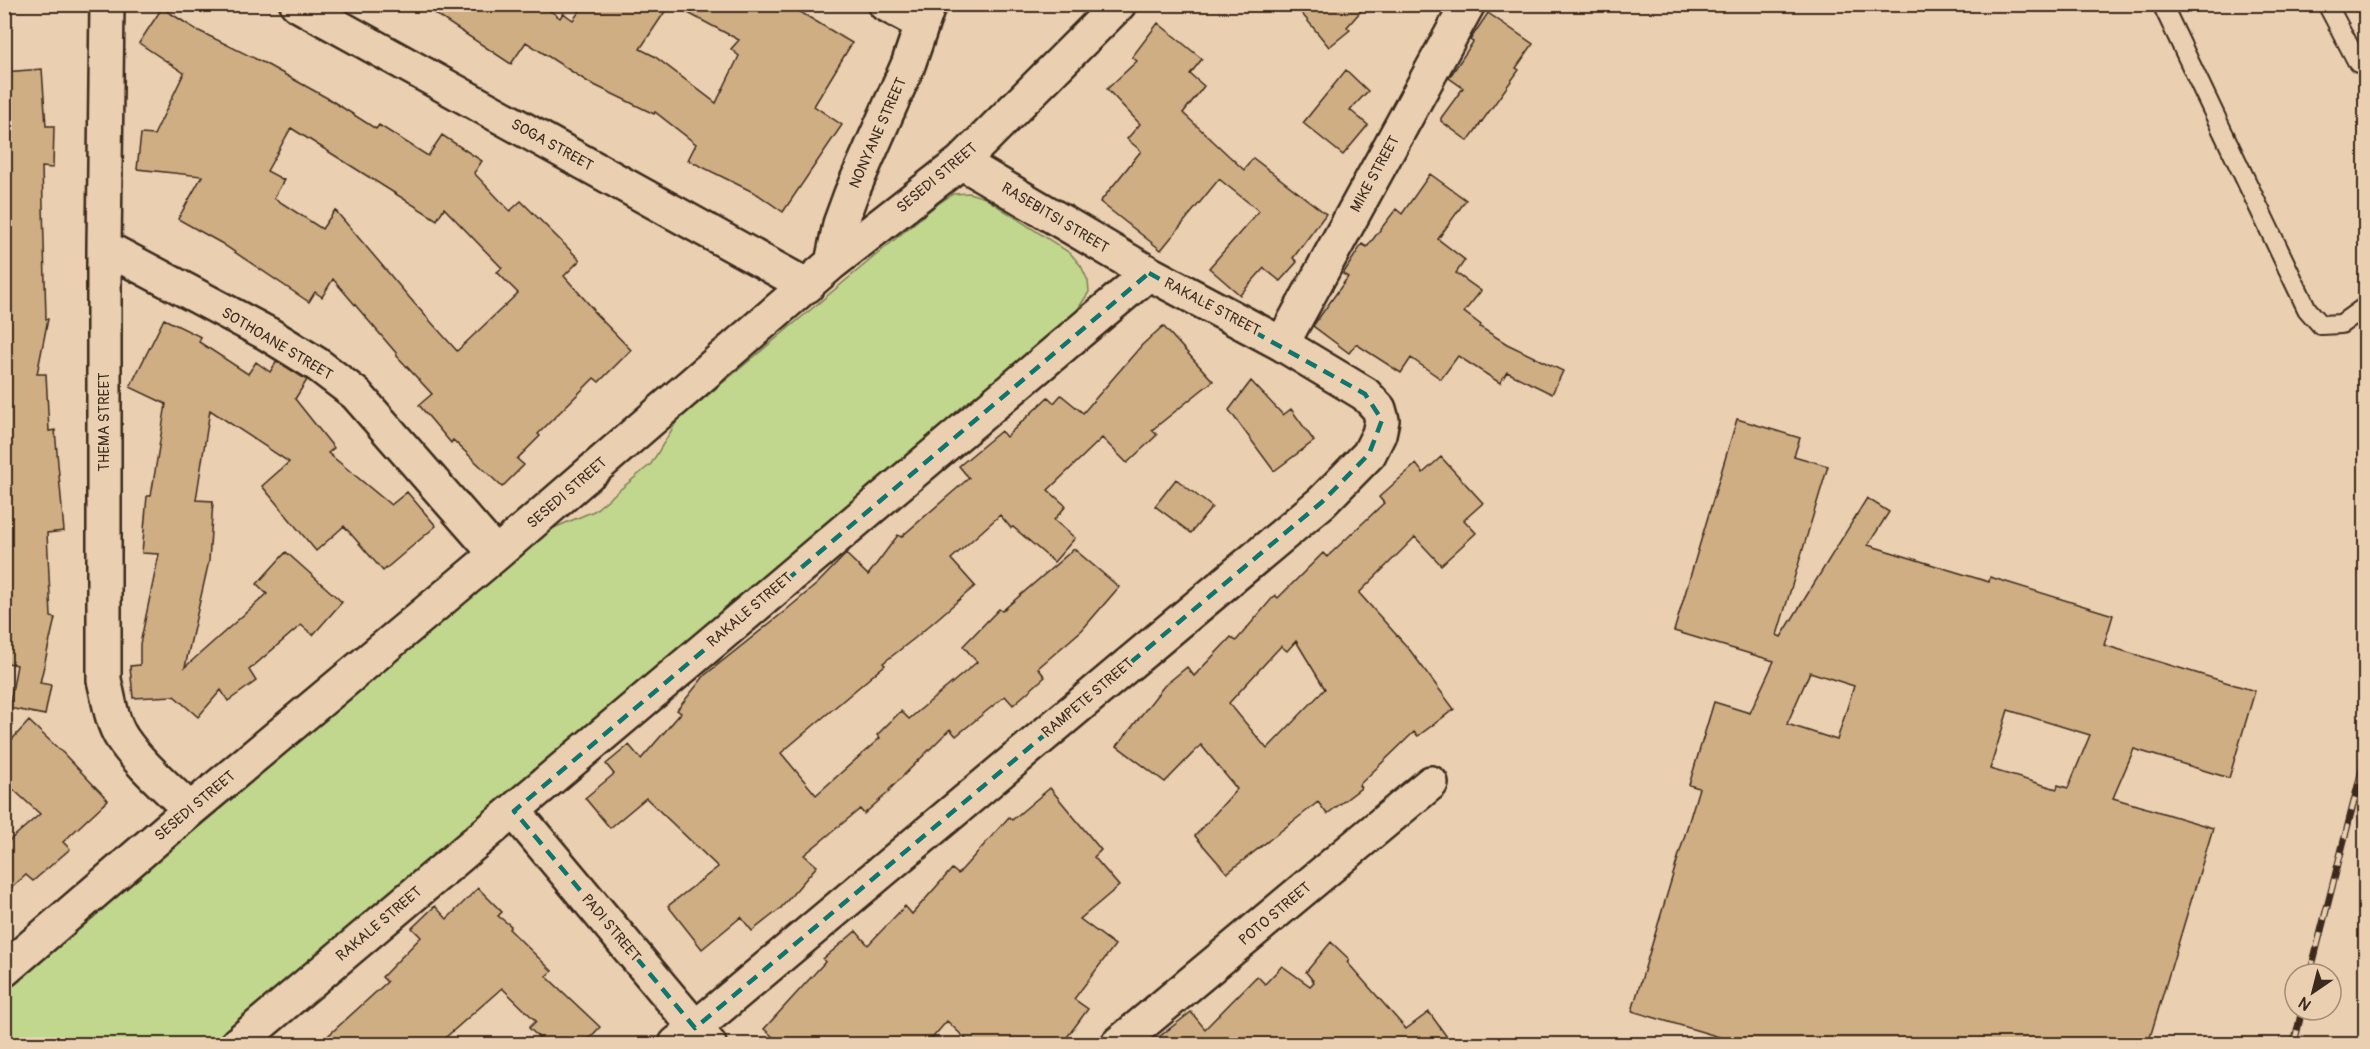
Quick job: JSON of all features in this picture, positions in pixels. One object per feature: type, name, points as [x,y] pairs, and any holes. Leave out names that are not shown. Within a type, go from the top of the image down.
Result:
[{"type":"street","name":"THEMA STREET","points":[[107,4],[104,247],[104,680],[112,714],[122,736],[136,755],[190,810]]},
{"type":"street","name":"SOGA STREET","points":[[297,4],[807,286]]},
{"type":"street","points":[[885,4],[926,14]]},
{"type":"street","name":"SESEDI STREET","points":[[4,970],[190,810],[496,554],[832,263],[961,162],[1119,4]]},
{"type":"street","name":"MIKE STREET","points":[[1282,344],[1468,4]]},
{"type":"street","name":"NONYANE STREET","points":[[832,263],[840,224],[851,194],[908,65],[926,14]]},
{"type":"street","name":"RASEBITSI STREET","points":[[961,162],[1149,273]]},
{"type":"street","name":"SOTHOANE STREET","points":[[104,247],[268,334],[328,372],[356,394],[496,554]]},
{"type":"street","name":"RAKALE STREET","points":[[237,1044],[1149,273],[1282,344]]},
{"type":"street","name":"RAMPETE STREET","points":[[693,1039],[1322,502],[1369,454],[1379,434],[1382,420],[1379,410],[1365,394],[1282,344]]},
{"type":"street","name":"POTO STREET","points":[[1118,1044],[1431,783]]},
{"type":"street","name":"PADI STREET","points":[[514,811],[693,1039]]},
{"type":"lane","points":[[2162,4],[2307,309],[2321,325],[2341,324],[2366,306]]},
{"type":"lane","points":[[2327,4],[2358,63]]},
{"type":"highlighted area","points":[[1149,273],[1365,394],[1382,420],[1369,454],[1322,502],[695,1028],[514,811]]},
{"type":"green space","points":[[969,193],[985,198],[1070,253],[1081,266],[1088,281],[1089,292],[1076,312],[210,1044],[5,1044],[4,992],[549,530],[594,511],[651,464],[677,421],[935,206],[953,194]]},
{"type":"building","points":[[420,4],[541,4],[560,18],[563,13],[573,20],[585,4],[670,4],[640,49],[654,56],[716,103],[739,56],[731,49],[739,40],[671,4],[787,4],[852,43],[814,106],[842,125],[783,212],[757,194],[688,160],[696,144],[655,112],[654,114],[588,82],[526,42],[511,64]]},
{"type":"building","points":[[1294,4],[1367,4],[1347,27],[1350,30],[1329,47]]},
{"type":"building","points":[[162,8],[197,30],[329,99],[376,129],[379,125],[428,156],[442,135],[482,161],[474,173],[510,211],[521,201],[580,260],[564,276],[593,311],[631,350],[599,382],[594,378],[538,434],[540,436],[517,459],[524,465],[502,487],[453,440],[451,443],[419,405],[432,394],[396,355],[333,279],[322,297],[315,292],[309,302],[221,243],[178,219],[202,176],[137,169],[141,134],[154,135],[184,73],[139,43]],"holes":[[[291,128],[437,220],[444,208],[502,268],[497,272],[518,293],[457,351],[335,210],[322,229],[274,198],[284,180],[267,171]]]},
{"type":"building","points":[[1488,13],[1533,44],[1516,68],[1519,70],[1468,141],[1441,121],[1441,118],[1463,88],[1449,78],[1473,42],[1470,40]]},
{"type":"building","points":[[1158,23],[1202,59],[1190,74],[1204,86],[1183,113],[1244,170],[1253,158],[1326,214],[1293,258],[1297,262],[1280,281],[1264,268],[1240,295],[1209,268],[1259,211],[1219,179],[1161,250],[1100,202],[1141,151],[1127,139],[1140,124],[1107,89],[1137,61],[1132,57]]},
{"type":"building","points":[[42,69],[46,126],[54,126],[53,168],[42,167],[46,319],[48,319],[37,374],[46,374],[49,431],[55,430],[64,531],[47,533],[51,617],[55,618],[40,683],[51,685],[45,715],[9,708],[17,665],[4,662],[4,72]]},
{"type":"building","points":[[1346,70],[1368,91],[1350,110],[1368,125],[1343,155],[1303,123]]},
{"type":"building","points":[[1430,174],[1466,200],[1438,239],[1465,260],[1456,273],[1481,291],[1464,312],[1481,325],[1480,327],[1507,344],[1563,371],[1552,394],[1507,372],[1500,383],[1458,356],[1441,379],[1411,358],[1401,373],[1356,344],[1349,353],[1313,326],[1348,277],[1343,274],[1362,244],[1367,247],[1396,209],[1402,214]]},
{"type":"building","points":[[164,319],[201,337],[199,342],[248,374],[256,362],[270,372],[277,361],[307,380],[295,399],[334,448],[328,453],[391,505],[407,492],[436,526],[383,571],[344,526],[316,551],[262,486],[289,462],[210,410],[196,500],[213,501],[209,561],[185,667],[267,594],[257,584],[286,552],[342,602],[313,635],[301,625],[249,670],[256,681],[228,701],[221,690],[198,717],[174,696],[133,698],[130,666],[140,665],[140,644],[159,554],[142,553],[147,496],[151,496],[166,404],[130,387]]},
{"type":"building","points":[[1163,326],[1213,381],[1152,430],[1157,435],[1127,463],[1102,438],[1048,490],[1066,506],[1054,520],[1075,538],[1054,562],[1013,527],[1011,528],[1000,515],[951,559],[975,586],[781,753],[816,795],[880,738],[877,735],[901,711],[909,719],[977,662],[963,646],[999,609],[1002,611],[1074,549],[1119,587],[1082,630],[1038,668],[1045,677],[1013,705],[1005,696],[956,736],[950,729],[890,791],[864,814],[860,809],[804,855],[817,866],[780,909],[752,931],[741,917],[702,949],[668,906],[718,867],[646,798],[610,828],[585,798],[614,774],[606,764],[629,745],[641,759],[681,713],[677,710],[705,675],[817,584],[846,554],[868,575],[898,535],[901,537],[969,478],[959,466],[1001,431],[1006,437],[1048,397],[1054,403],[1061,395],[1083,413],[1142,345]]},
{"type":"building","points":[[1251,381],[1283,415],[1291,409],[1314,441],[1274,471],[1229,410]]},
{"type":"building","points":[[1737,419],[1800,438],[1794,456],[1828,466],[1777,635],[1781,637],[1867,498],[1889,512],[1868,545],[1989,582],[1990,577],[2113,615],[2104,645],[2255,691],[2229,778],[2134,749],[2113,798],[2213,828],[2148,1044],[1743,1044],[1632,1011],[1699,788],[1689,785],[1714,702],[1750,713],[1774,661],[1674,631]],"holes":[[[1810,672],[1854,686],[1837,740],[1787,724]],[[2008,710],[2090,735],[2068,788],[2058,785],[2057,789],[1990,769]]]},
{"type":"building","points":[[1441,457],[1483,503],[1464,520],[1476,533],[1441,565],[1415,537],[1359,593],[1409,649],[1454,709],[1418,736],[1414,732],[1359,785],[1361,788],[1327,814],[1318,802],[1227,873],[1195,836],[1237,789],[1201,745],[1165,782],[1117,746],[1164,686],[1187,667],[1194,676],[1231,637],[1236,641],[1275,595],[1278,598],[1323,553],[1327,557],[1384,503],[1379,497],[1416,464],[1423,473]],"holes":[[[1296,641],[1325,689],[1267,749],[1229,703],[1281,646],[1287,651]]]},
{"type":"building","points":[[1176,479],[1212,507],[1191,533],[1155,506]]},
{"type":"building","points":[[29,721],[108,800],[63,842],[70,849],[33,881],[26,875],[4,894],[4,845],[40,814],[4,781],[4,748]]},
{"type":"building","points":[[1050,788],[1101,850],[1094,857],[1119,886],[1080,919],[1115,945],[1074,999],[1088,1009],[1062,1044],[971,1044],[947,1021],[927,1044],[781,1044],[764,1029],[825,962],[823,959],[856,931],[868,945],[905,906],[912,914],[952,869],[958,874],[1009,817],[1012,820]]},
{"type":"building","points":[[478,888],[502,912],[498,916],[511,926],[509,929],[552,971],[546,976],[600,1027],[584,1044],[546,1044],[529,1028],[536,1021],[502,988],[438,1044],[319,1044],[387,982],[382,977],[421,937],[412,928],[435,906],[447,919]]},
{"type":"building","points":[[1331,942],[1349,959],[1347,962],[1406,1029],[1429,1012],[1452,1044],[1150,1044],[1191,1012],[1205,1029],[1257,976],[1265,984],[1282,966],[1310,986],[1314,982],[1306,972]]},
{"type":"railway","points":[[2313,962],[2366,754]]},
{"type":"railway","points":[[2294,1044],[2299,1022]]}]
